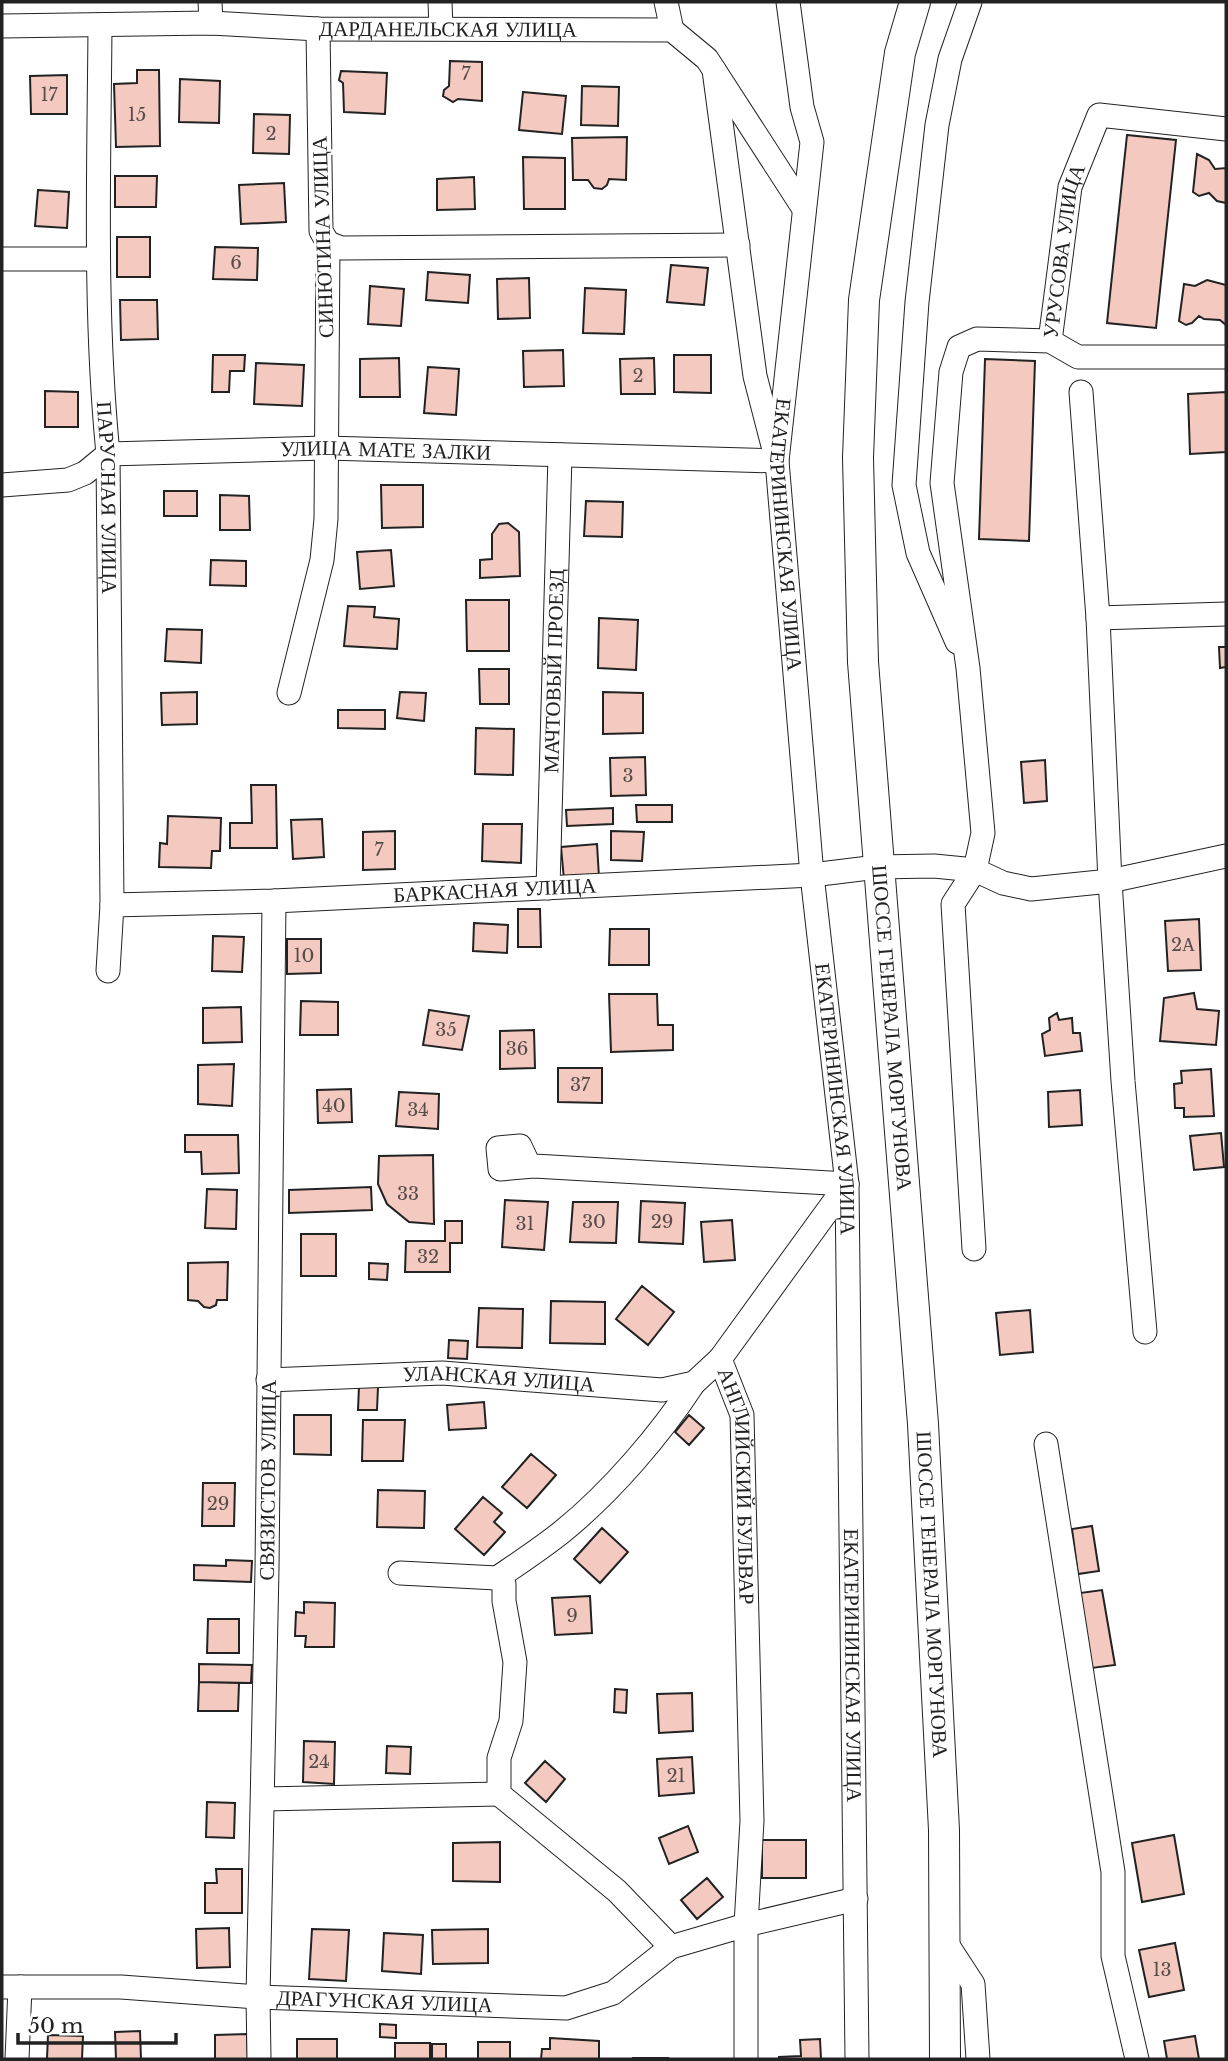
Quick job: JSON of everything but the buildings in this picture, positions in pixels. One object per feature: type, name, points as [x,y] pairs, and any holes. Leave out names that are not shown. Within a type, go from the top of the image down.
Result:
[{"type":"main road","name":"ШОССЕ ГЕНЕРАЛА МОРГУНОВА","points":[[915,2],[900,53],[864,300],[858,458],[862,635],[877,867],[923,1424],[944,1830],[945,2059]]},
{"type":"street","points":[[440,2],[441,28]]},
{"type":"street","points":[[666,2],[672,30],[707,59],[804,209]]},
{"type":"street","name":"ЕКАТЕРИНИНСКАЯ УЛИЦА","points":[[789,2],[802,107],[813,142],[777,461],[812,875],[847,1184],[857,2059]]},
{"type":"street","points":[[968,668],[918,553],[904,485],[917,302],[937,125],[950,59],[970,2]]},
{"type":"street","name":"ДАРДАНЕЛЬСКАЯ УЛИЦА","points":[[2,26],[100,26],[211,12],[318,29],[672,30]]},
{"type":"street","name":"ПАРУСНАЯ УЛИЦА","points":[[100,26],[98,259],[107,454],[112,905],[108,971]]},
{"type":"street","name":"СИНЮТИНА УЛИЦА","points":[[289,692],[322,560],[326,519],[328,243],[321,231],[318,29]]},
{"type":"street","points":[[714,70],[755,376],[777,461]]},
{"type":"street","name":"УРУСОВА УЛИЦА","points":[[1226,129],[1099,115],[1070,187],[1051,341],[1078,357],[1226,357]]},
{"type":"street","points":[[328,243],[341,248],[738,245]]},
{"type":"street","points":[[2,259],[98,259]]},
{"type":"street","points":[[974,1249],[953,904],[975,870],[983,833],[968,668],[942,483],[951,372],[959,346],[977,339],[1051,341]]},
{"type":"street","points":[[1081,392],[1098,618],[1110,881],[1123,1082],[1145,1332]]},
{"type":"street","name":"УЛИЦА МАТЕ ЗАЛКИ","points":[[107,454],[326,448],[777,461]]},
{"type":"street","points":[[2,485],[68,480],[85,473],[107,454]]},
{"type":"street","name":"МАЧТОВЫЙ ПРОЕЗД","points":[[548,888],[560,455]]},
{"type":"street","points":[[1098,618],[1226,614]]},
{"type":"street","name":"БАРКАСНАЯ УЛИЦА","points":[[112,905],[274,901],[812,875],[877,867],[934,866],[975,870],[1003,883],[1031,889],[1110,881],[1226,856]]},
{"type":"street","name":"СВЯЗИСТОВ УЛИЦА","points":[[258,2059],[274,901]]},
{"type":"street","points":[[534,1167],[847,1184]]},
{"type":"street","name":"АНГЛИЙСКИЙ БУЛЬВАР","points":[[746,2059],[746,1925],[752,1821],[742,1415],[720,1359],[847,1184]]},
{"type":"street","points":[[497,1578],[585,1513],[674,1415],[695,1383],[720,1359]]},
{"type":"street","name":"УЛАНСКАЯ УЛИЦА","points":[[268,1380],[442,1373],[662,1390],[695,1383]]},
{"type":"street","points":[[1046,1444],[1114,1872],[1113,1956],[1137,2059]]},
{"type":"street","points":[[400,1573],[497,1578],[504,1584],[504,1601],[515,1662],[511,1721],[499,1758],[499,1794]]},
{"type":"street","points":[[263,1799],[499,1794],[617,1891],[671,1947]]},
{"type":"street","name":"ДРАГУНСКАЯ УЛИЦА","points":[[11,1987],[121,1987],[258,1997],[566,2008],[613,1993],[671,1947],[746,1925],[856,1899]]},
{"type":"street","points":[[945,1941],[974,1983],[978,2059]]},
{"type":"street","points":[[11,1987],[17,2059]]}]
